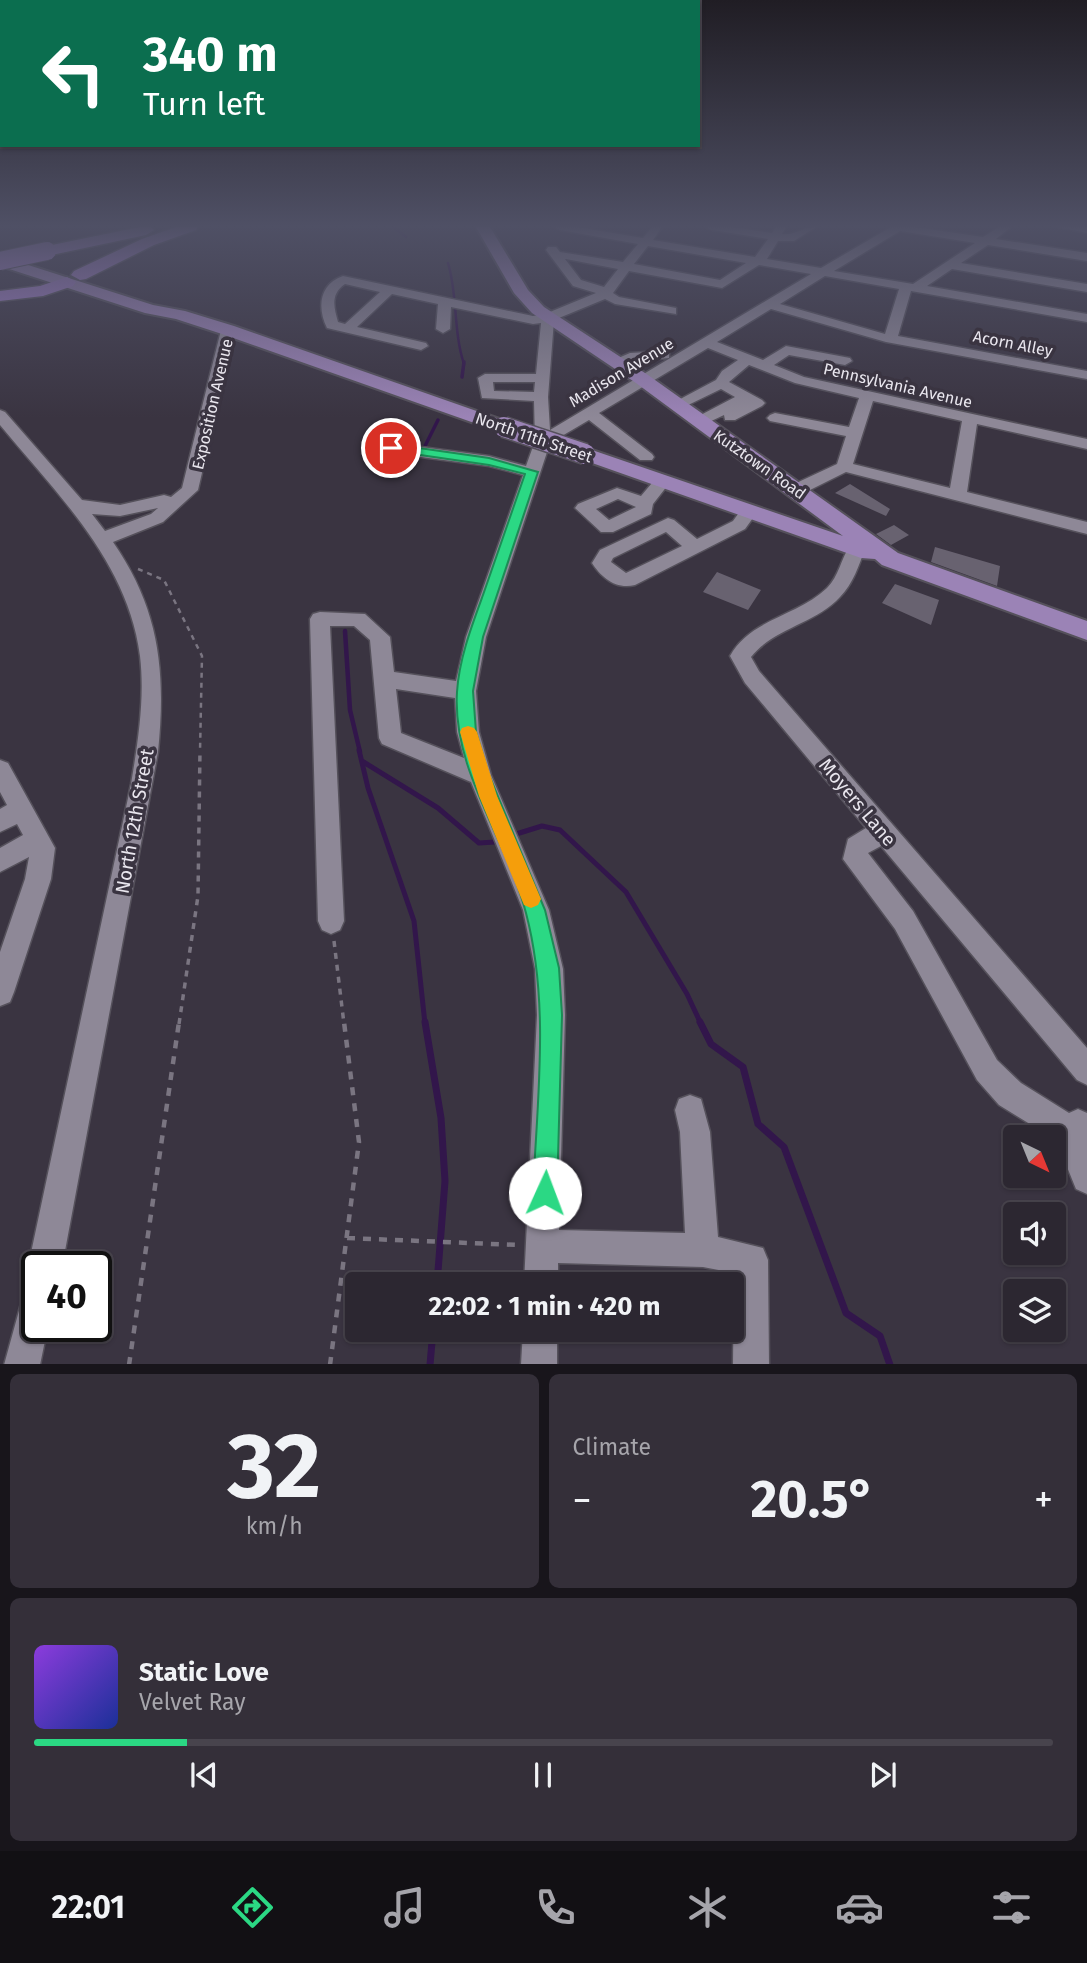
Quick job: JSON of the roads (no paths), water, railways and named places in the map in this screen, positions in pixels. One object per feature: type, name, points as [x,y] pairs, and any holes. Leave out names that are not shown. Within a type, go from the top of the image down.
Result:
[{"type":"highway","points":[[0,296],[44,291]]},
{"type":"main road","name":"North 11th Street","points":[[104,291],[151,310],[178,314],[228,330],[890,559]]},
{"type":"main road","name":"Kutztown Road","points":[[521,291],[548,318],[627,355],[642,379],[890,559],[1087,631]]},
{"type":"street","points":[[330,291],[326,305],[332,325],[421,346]]},
{"type":"street","points":[[347,329],[388,291]]},
{"type":"street","points":[[398,291],[533,320],[548,318],[608,291]]},
{"type":"street","points":[[601,291],[615,300],[678,299],[704,291]]},
{"type":"street","points":[[664,291],[678,299]]},
{"type":"street","name":"Madison Avenue","points":[[543,441],[642,379],[669,358],[706,342],[791,291]]},
{"type":"street","points":[[891,338],[910,291]]},
{"type":"street","points":[[927,291],[1087,318]]},
{"type":"street","points":[[443,330],[451,301]]},
{"type":"street","name":"Acorn Alley","points":[[768,304],[811,320],[850,346],[891,338],[1087,375]]},
{"type":"street","points":[[542,1272],[551,1015],[549,968],[536,910],[480,775],[468,732],[465,691],[476,637],[543,441],[541,397],[548,318]]},
{"type":"street","name":"Exposition Avenue","points":[[102,539],[157,518],[187,495],[195,477],[228,330]]},
{"type":"street","points":[[627,355],[669,358],[668,349],[647,340]]},
{"type":"street","name":"Pennsylvania Avenue","points":[[706,342],[800,380],[1087,444]]},
{"type":"street","points":[[764,366],[786,350],[850,346],[834,387]]},
{"type":"street","points":[[677,405],[724,378],[748,359]]},
{"type":"street","points":[[541,397],[487,395],[485,378],[542,378]]},
{"type":"street","points":[[724,378],[749,391],[757,404],[730,417]]},
{"type":"street","points":[[700,421],[749,391]]},
{"type":"street","points":[[844,467],[867,395]]},
{"type":"street","points":[[588,412],[646,457]]},
{"type":"street","name":"North 12th Street","points":[[0,415],[75,504],[118,564],[139,610],[150,656],[148,748],[88,1063],[48,1251]]},
{"type":"street","points":[[775,418],[855,433]]},
{"type":"street","points":[[958,494],[970,420]]},
{"type":"street","points":[[391,448],[489,461],[532,472]]},
{"type":"street","points":[[797,489],[844,467],[1087,528]]},
{"type":"street","name":"Exposition Avenue","points":[[102,539],[113,527],[164,500],[195,477]]},
{"type":"street","points":[[644,503],[663,481]]},
{"type":"street","points":[[75,504],[89,510],[115,512],[139,509],[164,500]]},
{"type":"street","points":[[695,547],[739,526],[749,511]]},
{"type":"street","points":[[118,564],[131,539],[157,518]]},
{"type":"street","name":"Moyers Lane","points":[[856,549],[843,581],[832,594],[813,608],[755,640],[740,656],[752,677],[1087,1070]]},
{"type":"street","points":[[331,921],[320,619],[358,619],[380,637],[390,738],[480,775]]},
{"type":"street","points":[[384,679],[465,691]]},
{"type":"street","points":[[0,770],[11,815],[38,839],[43,848],[42,864],[0,992]]},
{"type":"street","points":[[883,831],[857,847],[855,859],[904,920],[987,1070],[1010,1094],[1077,1130],[1087,1178]]},
{"type":"street","points":[[0,861],[38,839]]},
{"type":"street","points":[[690,1110],[695,1132],[703,1250]]},
{"type":"street","points":[[543,1246],[703,1250],[751,1260],[751,1364]]},
{"type":"street","points":[[22,1364],[27,1342]]},
{"type":"street","points":[[539,1364],[540,1342]]},
{"type":"waterway","points":[[453,291],[458,339],[464,363]]},
{"type":"waterway","points":[[462,377],[464,363]]},
{"type":"waterway","points":[[423,450],[438,420]]},
{"type":"waterway","points":[[345,631],[350,710],[360,752]]},
{"type":"waterway","points":[[359,750],[368,788],[414,921],[425,1024]]},
{"type":"waterway","points":[[362,761],[438,808],[479,843],[495,842]]},
{"type":"waterway","points":[[513,835],[542,826],[560,830],[626,892],[687,994],[701,1024]]},
{"type":"waterway","points":[[425,1022],[441,1118],[445,1181],[438,1272]]},
{"type":"waterway","points":[[701,1024],[711,1044],[743,1067],[758,1124],[784,1147],[846,1313],[880,1336],[890,1364]]},
{"type":"waterway","points":[[430,1364],[432,1342]]}]
